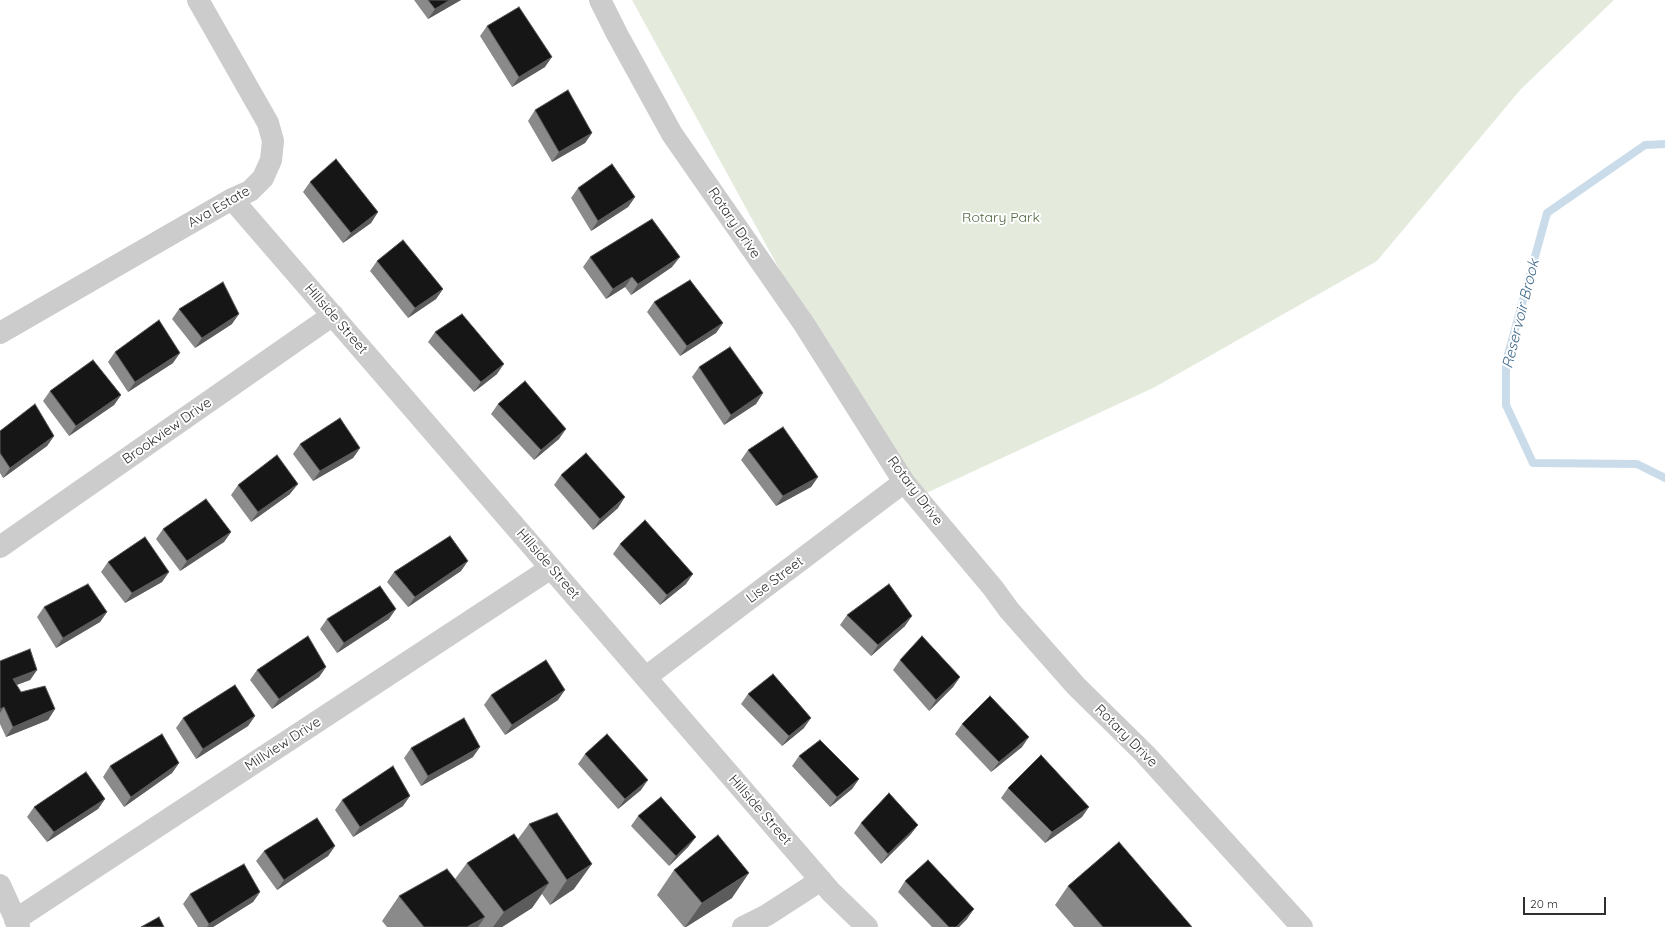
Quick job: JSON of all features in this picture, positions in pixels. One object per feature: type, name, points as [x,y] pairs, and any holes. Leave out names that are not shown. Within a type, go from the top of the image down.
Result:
[{"type":"street","name":"Ava Estate","points":[[0,333],[232,199],[250,191],[263,178],[271,160],[273,141],[268,123],[198,0]]},
{"type":"street","name":"Rotary Drive","points":[[600,0],[672,134],[804,324],[904,482],[993,588],[1009,610],[1076,686],[1145,754],[1302,927]]},
{"type":"street","name":"Hillside Street","points":[[232,199],[821,880],[867,927]]},
{"type":"street","name":"Brookview Drive","points":[[0,547],[333,315]]},
{"type":"street","name":"Lise Street","points":[[646,678],[904,482]]},
{"type":"street","name":"Millview Drive","points":[[17,923],[551,568]]},
{"type":"street","points":[[743,927],[786,903],[821,880]]},
{"type":"street","points":[[0,885],[17,923]]},
{"type":"green space","name":"Rotary Park","points":[[632,0],[1614,0],[1521,89],[1377,261],[1155,387],[907,502]]},
{"type":"building","points":[[428,0],[450,0],[435,9]]},
{"type":"building","points":[[519,7],[552,57],[519,77],[487,26]]},
{"type":"building","points":[[568,90],[592,133],[559,152],[535,110]]},
{"type":"building","points":[[336,159],[378,212],[351,233],[310,182]]},
{"type":"building","points":[[612,164],[635,197],[598,221],[578,188]]},
{"type":"building","points":[[652,219],[680,257],[638,284],[632,277],[613,289],[590,257]]},
{"type":"building","points":[[403,240],[443,289],[415,308],[377,261]]},
{"type":"building","points":[[690,280],[723,323],[687,346],[654,302]]},
{"type":"building","points":[[223,282],[239,314],[202,338],[179,309]]},
{"type":"building","points":[[462,314],[504,364],[481,382],[435,332]]},
{"type":"building","points":[[159,320],[180,353],[135,382],[115,352]]},
{"type":"building","points":[[730,347],[763,393],[731,415],[699,367]]},
{"type":"building","points":[[93,360],[121,395],[76,426],[50,391]]},
{"type":"building","points":[[525,381],[566,429],[541,450],[498,404]]},
{"type":"building","points":[[35,404],[54,436],[10,468],[0,453],[0,431]]},
{"type":"building","points":[[340,418],[360,448],[320,471],[300,444]]},
{"type":"building","points":[[783,427],[818,477],[783,496],[748,450]]},
{"type":"building","points":[[586,453],[625,497],[600,519],[561,475]]},
{"type":"building","points":[[277,455],[298,484],[258,512],[238,485]]},
{"type":"building","points":[[206,499],[231,532],[187,561],[163,529]]},
{"type":"building","points":[[645,520],[693,574],[667,595],[620,544]]},
{"type":"building","points":[[450,536],[468,561],[415,597],[394,572]]},
{"type":"building","points":[[145,537],[169,572],[132,593],[108,562]]},
{"type":"building","points":[[88,584],[107,612],[63,638],[44,607]]},
{"type":"building","points":[[889,584],[912,616],[878,645],[847,615]]},
{"type":"building","points":[[380,586],[396,609],[344,643],[327,619]]},
{"type":"building","points":[[308,636],[326,667],[279,699],[257,670]]},
{"type":"building","points":[[922,636],[960,677],[936,700],[900,660]]},
{"type":"building","points":[[30,649],[37,670],[13,679],[21,692],[45,686],[55,709],[13,727],[4,707],[0,709],[0,661]]},
{"type":"building","points":[[546,660],[565,690],[512,725],[491,695]]},
{"type":"building","points":[[773,674],[811,718],[789,736],[748,694]]},
{"type":"building","points":[[235,685],[255,716],[203,749],[183,718]]},
{"type":"building","points":[[990,696],[1029,737],[999,762],[962,724]]},
{"type":"building","points":[[464,718],[480,747],[428,776],[411,748]]},
{"type":"building","points":[[162,734],[179,763],[131,797],[110,766]]},
{"type":"building","points":[[607,734],[648,780],[625,799],[585,754]]},
{"type":"building","points":[[820,740],[859,779],[837,797],[799,756]]},
{"type":"building","points":[[1041,755],[1089,807],[1052,832],[1008,788]]},
{"type":"building","points":[[393,766],[410,796],[360,827],[342,800]]},
{"type":"building","points":[[86,772],[105,799],[54,832],[34,807]]},
{"type":"building","points":[[889,793],[918,825],[888,854],[861,823]]},
{"type":"building","points":[[661,797],[696,837],[676,856],[638,816]]},
{"type":"building","points":[[557,813],[592,864],[567,880],[529,824]]},
{"type":"building","points":[[317,818],[335,846],[284,880],[264,851]]},
{"type":"building","points":[[514,834],[549,883],[504,912],[467,863]]},
{"type":"building","points":[[718,835],[749,873],[702,903],[674,870]]},
{"type":"building","points":[[1119,842],[1192,927],[1103,927],[1068,886]]},
{"type":"building","points":[[928,860],[974,909],[956,927],[949,927],[905,881]]},
{"type":"building","points":[[244,864],[260,892],[209,924],[190,894]]},
{"type":"building","points":[[447,869],[485,917],[467,927],[424,927],[399,896]]},
{"type":"building","points":[[159,917],[164,927],[141,927]]},
{"type":"waterway","name":"Reservoir Brook","points":[[1665,144],[1645,145],[1547,213],[1506,362],[1506,405],[1533,463],[1637,464],[1665,478]]}]
